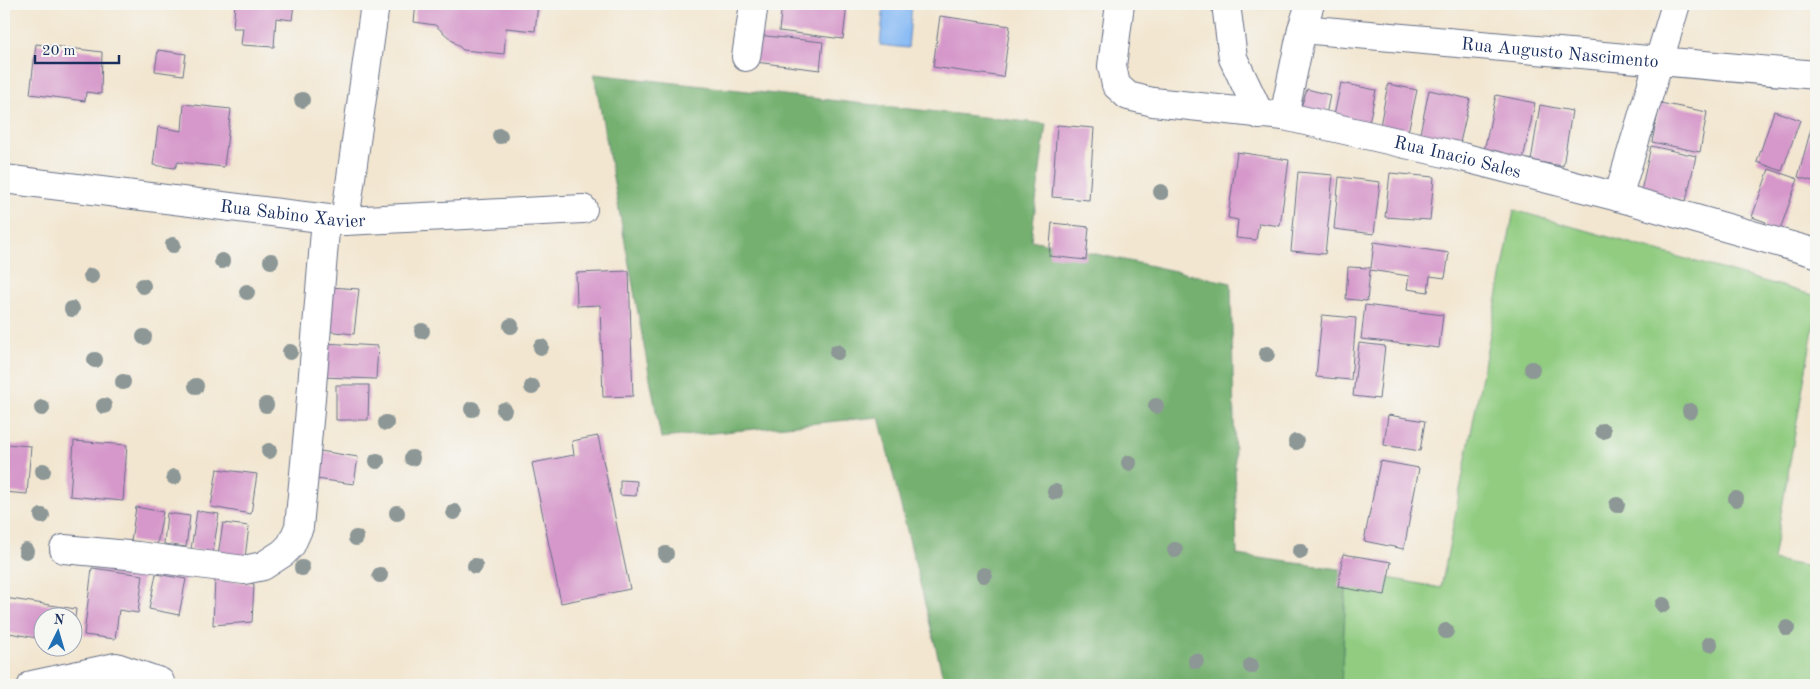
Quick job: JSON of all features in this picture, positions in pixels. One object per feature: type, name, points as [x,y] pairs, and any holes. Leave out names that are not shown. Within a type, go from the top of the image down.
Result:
[{"type":"street","points":[[64,549],[138,556],[244,570],[263,566],[283,553],[291,545],[299,527],[310,410],[336,220],[375,4]]},
{"type":"street","points":[[746,58],[754,4]]},
{"type":"street","name":"Rua Inacio Sales","points":[[1120,4],[1112,66],[1116,85],[1128,96],[1153,102],[1272,115],[1462,158],[1618,197],[1816,253]]},
{"type":"street","points":[[1226,4],[1233,58],[1272,115]]},
{"type":"street","points":[[1618,197],[1676,4]]},
{"type":"street","points":[[1272,115],[1306,16]]},
{"type":"street","name":"Rua Augusto Nascimento","points":[[1306,16],[1500,46],[1816,75]]},
{"type":"street","name":"Rua Sabino Xavier","points":[[4,179],[336,220],[584,209]]},
{"type":"street","points":[[32,685],[116,667],[160,682],[161,685]]},
{"type":"green space","points":[[594,74],[1046,124],[1031,240],[1231,283],[1237,555],[1347,570],[1341,685],[945,685],[879,417],[661,438]]},
{"type":"green space","points":[[1514,210],[1816,296],[1816,312],[1773,560],[1816,568],[1816,685],[1341,685],[1347,570],[1441,588]]},
{"type":"water","points":[[884,4],[912,5],[908,48],[880,45]]},
{"type":"building","points":[[235,4],[294,4],[292,20],[276,18],[274,47],[241,45],[243,28],[233,28]]},
{"type":"building","points":[[416,4],[538,4],[535,31],[506,28],[504,54],[463,50],[435,25],[414,22]]},
{"type":"building","points":[[782,4],[847,4],[843,39],[779,31]]},
{"type":"building","points":[[1405,4],[1423,4],[1423,7]]},
{"type":"building","points":[[940,16],[1010,26],[1003,77],[933,67]]},
{"type":"building","points":[[757,35],[823,42],[820,70],[755,62]]},
{"type":"building","points":[[36,44],[102,52],[101,94],[86,92],[85,101],[30,94]]},
{"type":"building","points":[[158,50],[186,54],[183,75],[155,71]]},
{"type":"building","points":[[1341,83],[1376,90],[1367,132],[1332,125]]},
{"type":"building","points":[[1388,84],[1417,90],[1407,137],[1379,131]]},
{"type":"building","points":[[1307,89],[1330,95],[1326,115],[1301,107]]},
{"type":"building","points":[[1429,90],[1470,99],[1459,147],[1419,138]]},
{"type":"building","points":[[1496,95],[1535,103],[1523,159],[1484,151]]},
{"type":"building","points":[[1660,103],[1707,112],[1700,152],[1652,142]]},
{"type":"building","points":[[184,104],[231,109],[224,167],[178,162],[175,168],[153,165],[158,127],[182,131]]},
{"type":"building","points":[[1540,105],[1572,111],[1563,166],[1531,161]]},
{"type":"building","points":[[1816,110],[1816,182],[1798,177]]},
{"type":"building","points":[[1774,111],[1800,120],[1782,171],[1757,162]]},
{"type":"building","points":[[1057,125],[1094,128],[1089,200],[1052,197]]},
{"type":"building","points":[[1651,146],[1696,156],[1686,201],[1641,191]]},
{"type":"building","points":[[1237,152],[1289,160],[1280,226],[1259,223],[1256,240],[1236,238],[1238,220],[1228,218]]},
{"type":"building","points":[[1769,169],[1798,179],[1777,238],[1762,233],[1766,222],[1752,217]]},
{"type":"building","points":[[1298,172],[1333,175],[1325,254],[1291,251]]},
{"type":"building","points":[[1390,173],[1434,177],[1430,220],[1385,217]]},
{"type":"building","points":[[1339,177],[1380,182],[1374,234],[1334,229]]},
{"type":"building","points":[[1052,223],[1089,227],[1086,260],[1049,256]]},
{"type":"building","points":[[1374,242],[1449,253],[1445,278],[1430,276],[1428,292],[1407,289],[1409,276],[1370,270],[1367,301],[1346,299],[1348,267],[1371,268]]},
{"type":"building","points":[[629,271],[633,396],[603,397],[600,305],[577,306],[576,273]]},
{"type":"building","points":[[330,287],[359,289],[354,334],[326,331]]},
{"type":"building","points":[[1365,305],[1443,315],[1439,348],[1361,339]]},
{"type":"building","points":[[1322,315],[1356,318],[1351,380],[1316,377]]},
{"type":"building","points":[[323,343],[378,346],[376,379],[321,377]]},
{"type":"building","points":[[1359,343],[1385,346],[1379,399],[1353,396]]},
{"type":"building","points":[[336,385],[369,385],[368,420],[336,420]]},
{"type":"building","points":[[1388,415],[1425,421],[1420,451],[1384,445]]},
{"type":"building","points":[[598,436],[630,589],[561,603],[532,463],[574,455],[572,441]]},
{"type":"building","points":[[74,441],[127,445],[123,501],[70,496]]},
{"type":"building","points":[[4,444],[31,446],[27,494],[4,492]]},
{"type":"building","points":[[320,451],[358,457],[354,484],[316,479]]},
{"type":"building","points":[[1380,461],[1419,468],[1404,549],[1364,541]]},
{"type":"building","points":[[217,469],[257,474],[251,514],[211,507]]},
{"type":"building","points":[[620,480],[637,481],[636,496],[620,495]]},
{"type":"building","points":[[136,507],[163,512],[157,545],[131,541]]},
{"type":"building","points":[[197,511],[219,514],[213,552],[191,549]]},
{"type":"building","points":[[167,513],[190,516],[186,547],[164,544]]},
{"type":"building","points":[[223,523],[249,526],[245,558],[218,555]]},
{"type":"building","points":[[1343,554],[1391,562],[1385,595],[1338,587]]},
{"type":"building","points":[[92,568],[143,575],[138,613],[119,610],[115,639],[84,635]]},
{"type":"building","points":[[156,574],[186,579],[179,615],[149,609]]},
{"type":"building","points":[[215,578],[254,584],[252,622],[213,625]]},
{"type":"building","points":[[5,598],[57,606],[32,606],[32,637],[4,632]]}]
